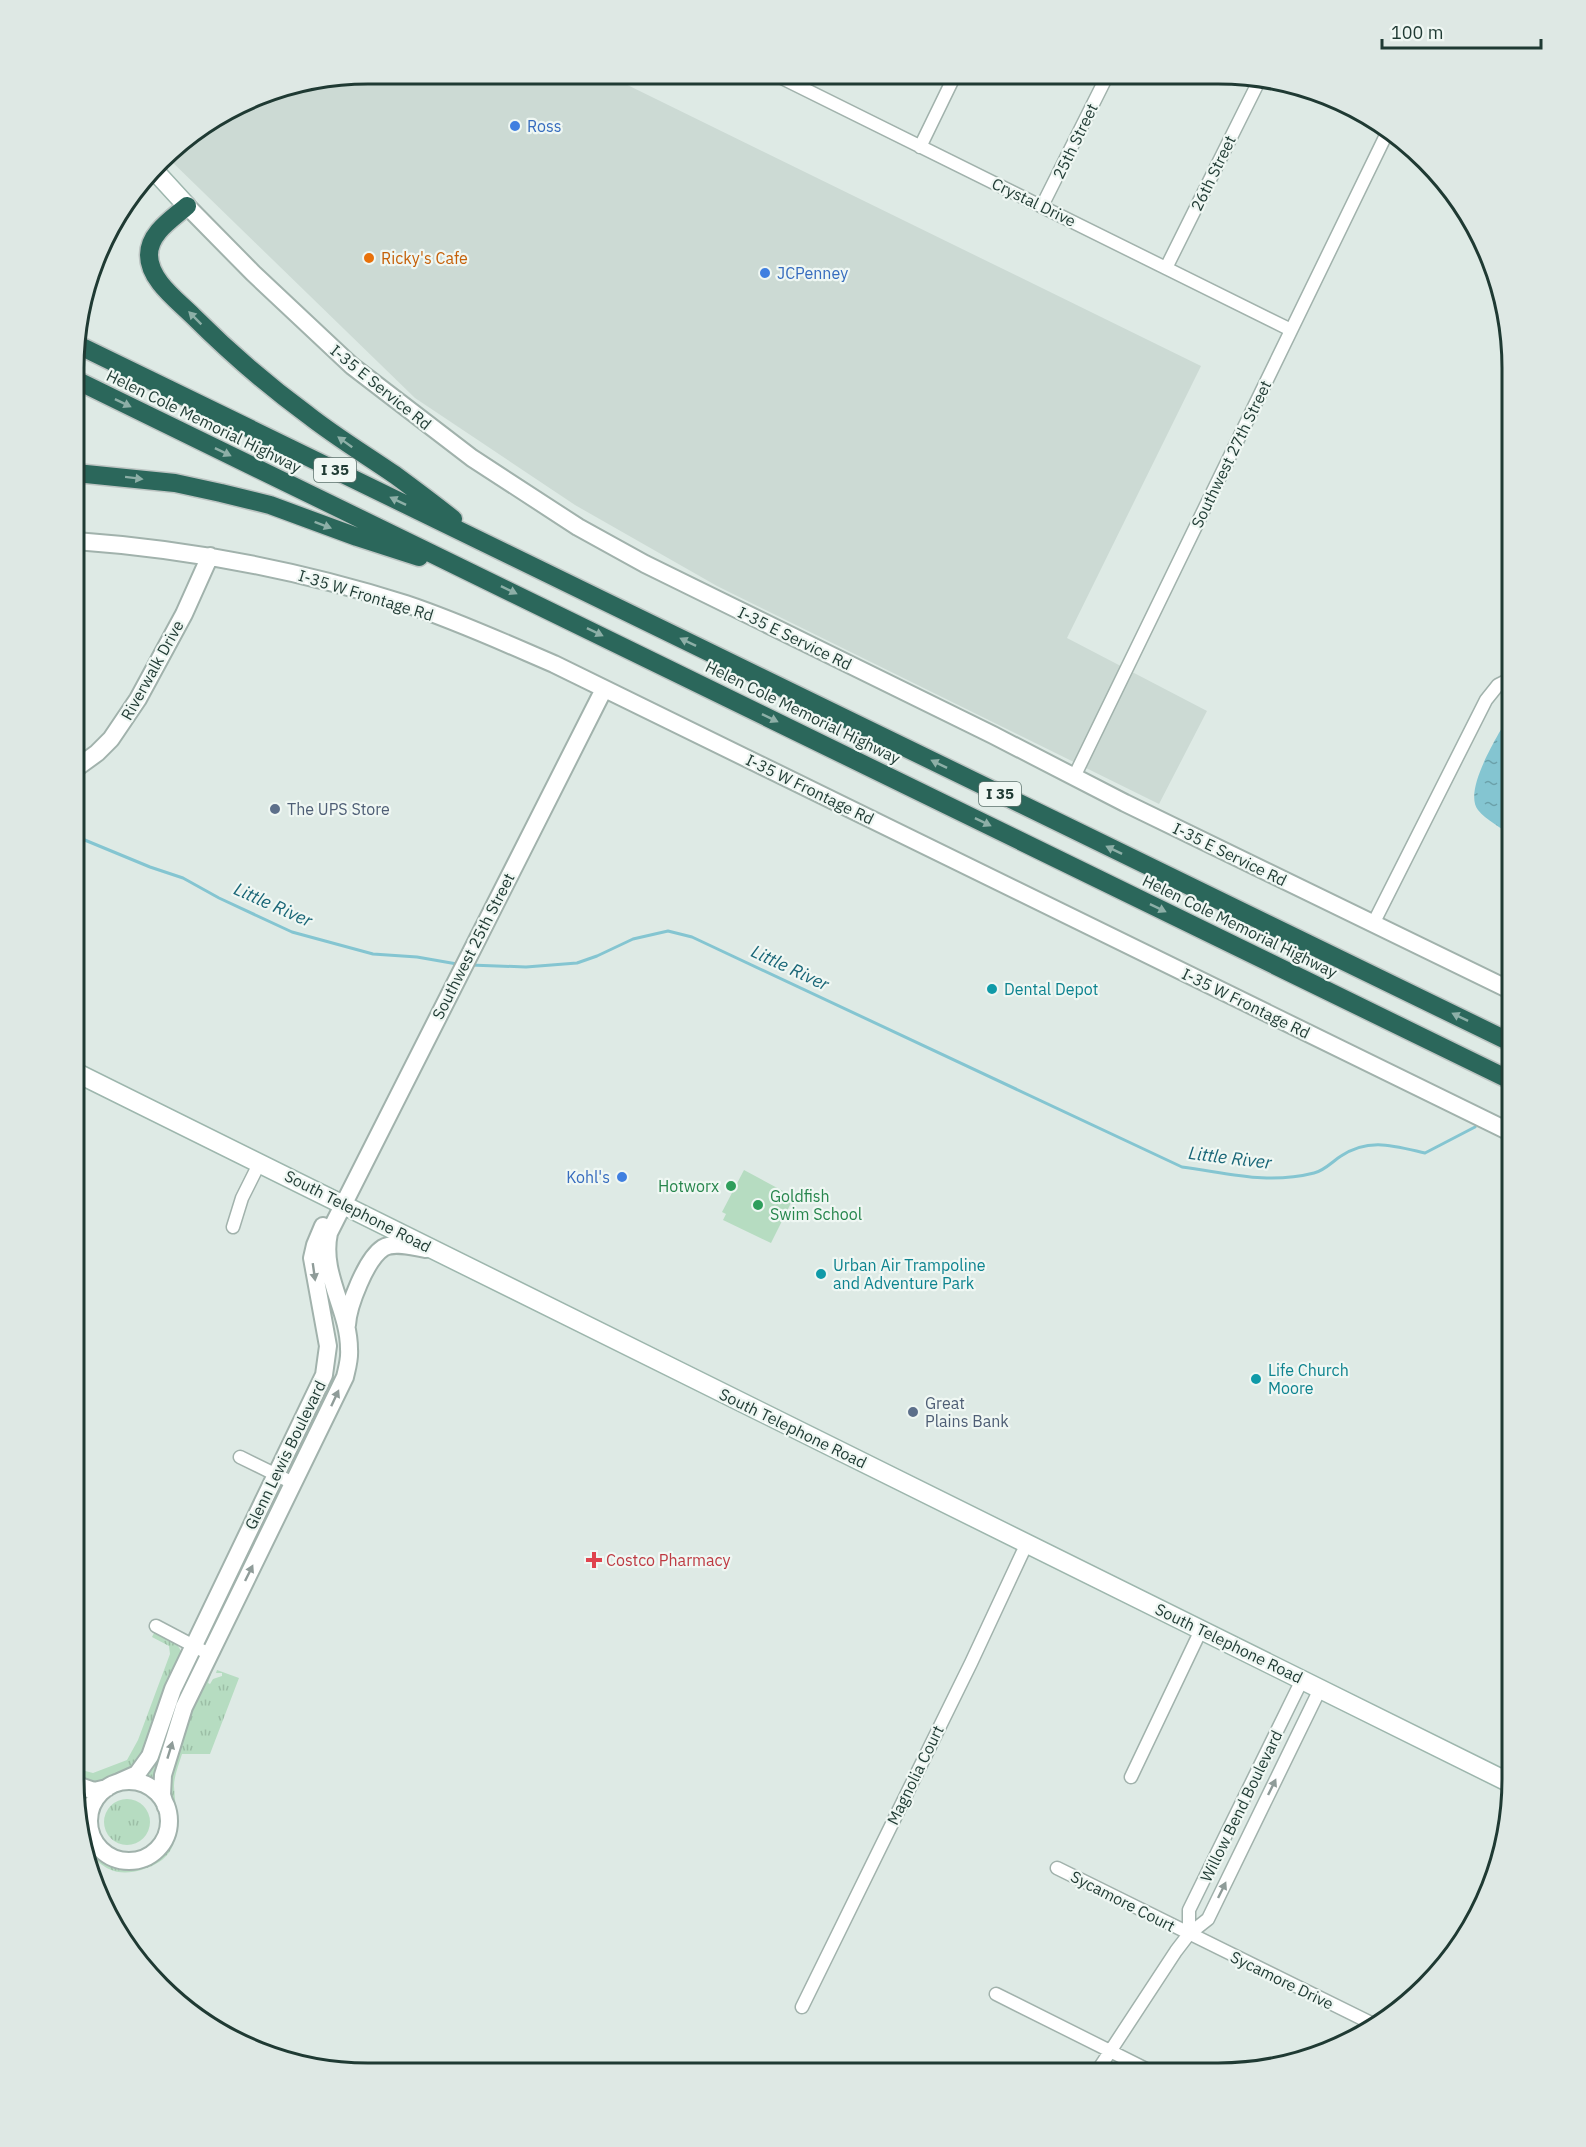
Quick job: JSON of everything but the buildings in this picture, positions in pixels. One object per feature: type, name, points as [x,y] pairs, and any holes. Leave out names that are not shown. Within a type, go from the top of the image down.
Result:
[{"type":"highway","points":[[187,206],[158,232],[150,245],[152,270],[168,291],[209,332],[308,416],[394,474],[488,545]]},
{"type":"highway","name":"Helen Cole Memorial Highway","points":[[85,348],[1502,1038]]},
{"type":"highway","name":"Helen Cole Memorial Highway","points":[[84,384],[1502,1076]]},
{"type":"highway","points":[[84,474],[174,483],[270,505],[357,537],[475,574]]},
{"type":"main road","name":"I-35 E Service Rd","points":[[159,176],[187,206]]},
{"type":"main road","name":"South Telephone Road","points":[[84,1076],[1502,1779]]},
{"type":"street","name":"Crystal Drive","points":[[804,84],[920,147],[1291,330]]},
{"type":"street","points":[[920,147],[951,84]]},
{"type":"street","name":"25th Street","points":[[1042,207],[1103,84]]},
{"type":"street","name":"26th Street","points":[[1166,268],[1256,86]]},
{"type":"street","name":"Southwest 27th Street","points":[[1074,777],[1384,138]]},
{"type":"street","name":"I-35 E Service Rd","points":[[187,206],[352,366],[438,433],[532,499],[645,564],[1502,986]]},
{"type":"street","name":"I-35 W Frontage Rd","points":[[84,542],[210,556],[269,567],[343,585],[408,605],[489,636],[554,664],[1502,1128]]},
{"type":"street","name":"Riverwalk Drive","points":[[84,762],[111,739],[138,699],[178,624],[210,556]]},
{"type":"street","points":[[1373,924],[1486,700],[1502,684]]},
{"type":"street","name":"Southwest 25th Street","points":[[344,1204],[604,689]]},
{"type":"street","points":[[233,1227],[242,1198],[260,1162]]},
{"type":"street","name":"Glenn Lewis Boulevard","points":[[166,1807],[161,1786],[166,1762],[184,1707],[345,1377],[350,1349],[326,1258],[329,1233],[344,1204]]},
{"type":"street","name":"Glenn Lewis Boulevard","points":[[113,1785],[137,1774],[150,1756],[173,1689],[324,1375],[328,1346],[312,1258],[327,1218],[344,1204]]},
{"type":"street","name":"Glenn Lewis Boulevard","points":[[347,1332],[348,1314],[357,1291],[372,1260],[384,1247],[400,1245],[435,1250]]},
{"type":"street","points":[[240,1457],[293,1484]]},
{"type":"street","name":"Magnolia Court","points":[[802,2007],[1027,1544]]},
{"type":"street","points":[[156,1626],[209,1654]]},
{"type":"street","points":[[1131,1777],[1201,1630]]},
{"type":"street","name":"Willow Bend Boulevard","points":[[1189,1934],[1190,1910],[1302,1680]]},
{"type":"street","name":"Willow Bend Boulevard","points":[[1103,2063],[1189,1934],[1208,1919],[1320,1689]]},
{"type":"street","points":[[84,1788],[94,1791],[113,1785],[130,1781],[150,1787],[160,1796],[169,1820],[167,1833],[161,1845],[151,1854],[139,1860],[125,1861],[112,1857],[101,1850],[93,1839],[90,1813],[95,1801],[113,1785]]},
{"type":"street","points":[[87,1821],[90,1827]]},
{"type":"street","name":"Sycamore Court","points":[[1057,1868],[1189,1934]]},
{"type":"street","name":"Sycamore Drive","points":[[1189,1934],[1367,2021]]},
{"type":"street","points":[[996,1994],[1133,2063]]},
{"type":"shaded area","points":[[368,84],[625,84],[1201,366],[1067,638],[1207,711],[1159,804],[717,586],[575,505],[415,398],[172,162],[210,132],[242,113],[276,99],[312,89]]},
{"type":"green space","name":"Goldfish Swim School","points":[[744,1170],[794,1197],[771,1243],[723,1220],[726,1214],[722,1212]]},
{"type":"green space","points":[[155,1631],[168,1638],[178,1647],[182,1655],[147,1747],[134,1767],[120,1777],[98,1783],[84,1781],[84,1771],[93,1773],[127,1760],[138,1740],[170,1654],[169,1646],[152,1637]]},
{"type":"green space","points":[[217,1670],[239,1678],[210,1754],[182,1754],[174,1782],[177,1825],[172,1847],[156,1864],[141,1870],[125,1873],[109,1869],[96,1860],[92,1846],[107,1860],[118,1865],[130,1866],[151,1860],[167,1843],[172,1825],[166,1790],[185,1719],[206,1673],[211,1674],[208,1683],[210,1684],[213,1679],[222,1676],[222,1673],[216,1673]]},
{"type":"green space","points":[[152,1760],[161,1763],[152,1783],[143,1781],[143,1779]]},
{"type":"green space","points":[[127,1799],[143,1806],[150,1822],[143,1838],[127,1845],[111,1838],[104,1822],[111,1806]]},
{"type":"water","points":[[1502,728],[1502,829],[1481,814],[1474,801],[1479,775]]},
{"type":"waterway","name":"Little River","points":[[84,840],[183,878],[219,898],[292,932],[373,954],[417,957],[457,964]]},
{"type":"waterway","name":"Little River","points":[[470,965],[526,967],[577,963],[633,939],[668,931],[692,937],[1182,1167],[1248,1177],[1297,1176],[1318,1172],[1351,1150],[1372,1145],[1425,1153],[1475,1127]]},
{"type":"place","name":"Ross","points":[[515,126]]},
{"type":"place","name":"Ricky's Cafe","points":[[369,258]]},
{"type":"place","name":"JCPenney","points":[[765,273]]},
{"type":"place","name":"The UPS Store","points":[[275,809]]},
{"type":"place","name":"Dental Depot","points":[[992,989]]},
{"type":"place","name":"Kohl's","points":[[622,1177]]},
{"type":"place","name":"Hotworx","points":[[731,1186]]},
{"type":"place","name":"Goldfish Swim School","points":[[758,1205]]},
{"type":"place","name":"Urban Air Trampoline and Adventure Park","points":[[821,1274]]},
{"type":"place","name":"Life Church Moore","points":[[1256,1379]]},
{"type":"place","name":"Great Plains Bank","points":[[913,1412]]},
{"type":"place","name":"Costco Pharmacy","points":[[594,1560]]}]
